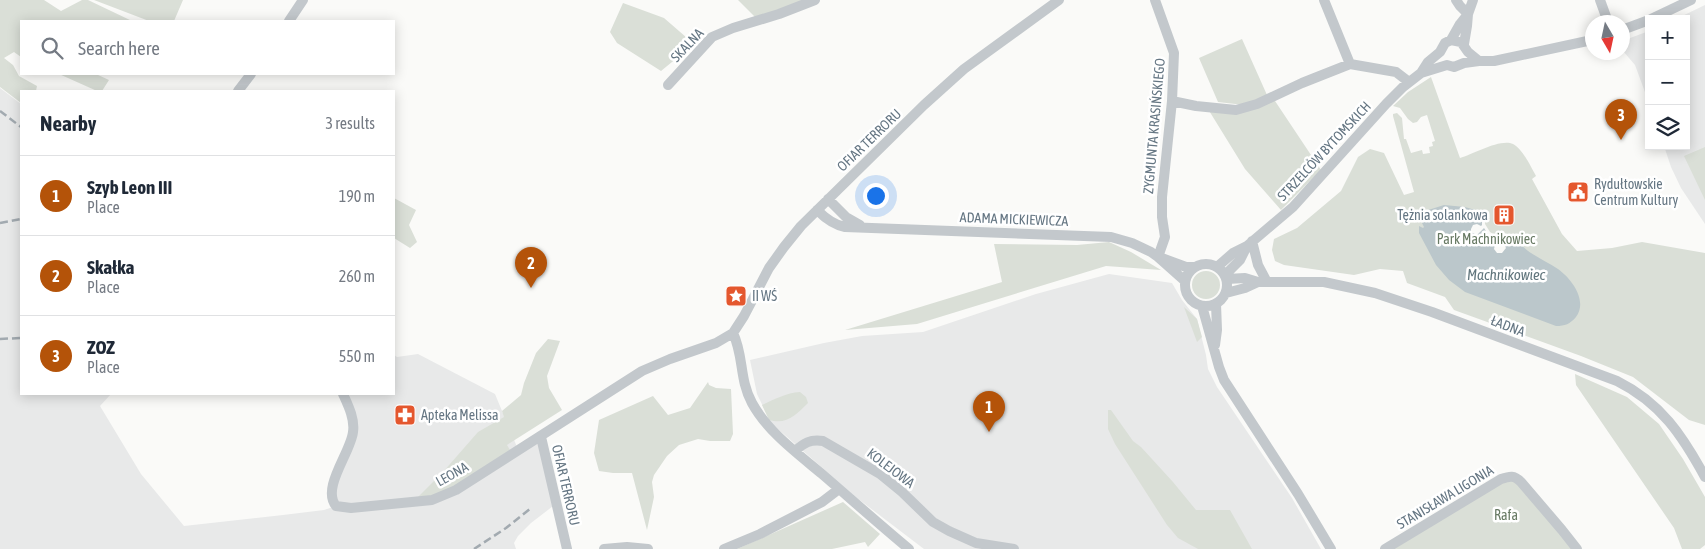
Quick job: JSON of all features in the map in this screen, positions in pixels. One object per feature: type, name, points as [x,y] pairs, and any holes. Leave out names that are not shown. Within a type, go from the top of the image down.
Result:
[{"type":"street","points":[[290,20],[303,0]]},
{"type":"street","name":"SKALNA","points":[[668,85],[712,37],[815,0]]},
{"type":"street","name":"OFIAR TERRORU","points":[[567,549],[541,437],[642,371],[716,343],[733,333],[744,316],[760,283],[777,257],[791,238],[817,210],[964,69],[1060,0]]},
{"type":"street","name":"ZYGMUNTA KRASIŃSKIEGO","points":[[1155,0],[1174,53],[1172,101],[1162,197],[1165,237],[1158,256]]},
{"type":"street","points":[[1324,0],[1350,64]]},
{"type":"street","points":[[1456,0],[1468,14]]},
{"type":"street","points":[[1464,63],[1468,14],[1473,0]]},
{"type":"street","points":[[1600,0],[1605,15]]},
{"type":"street","points":[[1659,15],[1691,0]]},
{"type":"street","points":[[1452,40],[1460,24],[1468,14]]},
{"type":"street","points":[[1630,27],[1645,21]]},
{"type":"street","points":[[1421,73],[1428,62],[1440,52],[1442,46],[1452,40],[1458,40],[1479,60]]},
{"type":"street","points":[[1440,52],[1442,60],[1447,65],[1454,67],[1479,60],[1494,61],[1585,42]]},
{"type":"street","points":[[1172,101],[1196,106],[1236,110],[1258,104],[1302,83],[1350,64],[1396,72],[1409,82]]},
{"type":"street","points":[[1421,73],[1447,65]]},
{"type":"street","name":"STRZELCÓW BYTOMSKICH","points":[[1218,267],[1233,253],[1249,244],[1293,207],[1386,104],[1421,73]]},
{"type":"street","points":[[239,90],[250,75]]},
{"type":"street","name":"ADAMA MICKIEWICZA","points":[[828,199],[846,218],[865,228]]},
{"type":"street","name":"ADAMA MICKIEWICZA","points":[[817,210],[824,217],[838,225],[865,228],[1105,236],[1132,243],[1186,267],[1194,267]]},
{"type":"street","points":[[1249,244],[1263,282]]},
{"type":"street","name":"STRZELCÓW BYTOMSKICH","points":[[1226,277],[1240,260],[1249,244]]},
{"type":"street","name":"ADAMA MICKIEWICZA","points":[[1158,256],[1185,281]]},
{"type":"street","points":[[1204,264],[1218,267],[1226,277],[1226,293],[1216,304],[1202,306],[1189,298],[1185,290],[1185,281],[1186,276],[1194,267],[1204,264]]},
{"type":"street","name":"ŁADNA","points":[[1226,277],[1245,278],[1263,282],[1324,282],[1375,293],[1417,306],[1617,381],[1642,395],[1664,414],[1682,436],[1705,477]]},
{"type":"street","name":"ŁADNA","points":[[1226,293],[1263,282]]},
{"type":"street","points":[[1215,351],[1217,330],[1216,304]]},
{"type":"street","points":[[1202,306],[1218,367],[1224,380],[1298,494],[1331,549]]},
{"type":"street","points":[[733,333],[738,344],[743,379],[752,402],[761,417],[794,450],[909,549]]},
{"type":"street","name":"LEONA","points":[[343,395],[351,413],[354,430],[333,486],[332,500],[336,506],[351,508],[424,501],[441,497],[456,490],[514,452],[541,437]]},
{"type":"street","name":"KOLEJOWA","points":[[794,450],[812,440],[823,441],[880,474],[933,522],[965,544],[1014,549]]},
{"type":"street","name":"STANISŁAWA LIGONIA","points":[[1385,549],[1501,479],[1510,476],[1517,478],[1521,482],[1577,549]]},
{"type":"street","points":[[724,549],[760,534],[822,502],[838,489]]},
{"type":"street","points":[[604,549],[627,547],[648,549]]},
{"type":"shaded area","points":[[1705,5],[1705,224],[1681,188],[1665,150],[1690,150],[1690,15],[1684,15]]},
{"type":"shaded area","points":[[1645,32],[1645,92],[1635,65],[1630,59],[1630,38]]},
{"type":"shaded area","points":[[0,88],[20,103],[20,395],[110,395],[100,406],[141,474],[184,526],[324,510],[336,506],[332,500],[353,435],[345,395],[395,395],[395,356],[418,354],[495,394],[517,447],[541,437],[557,503],[531,523],[518,536],[514,543],[516,549],[0,549]]},
{"type":"shaded area","points":[[1109,274],[1172,283],[1197,319],[1208,369],[1217,387],[1292,498],[1321,549],[924,549],[857,498],[771,423],[757,394],[750,360],[862,336],[923,332],[1036,294]]},
{"type":"green space","points":[[0,0],[44,0],[61,11],[82,0],[88,0],[130,20],[20,20],[20,56],[14,52],[4,58],[13,65],[19,76],[37,86],[36,90],[20,90],[20,102],[0,87]]},
{"type":"green space","points":[[94,0],[183,0],[174,20],[146,20]]},
{"type":"green space","points":[[738,0],[809,0],[756,18]]},
{"type":"green space","points":[[623,3],[664,18],[694,44],[661,71],[617,43],[610,32]]},
{"type":"green space","points":[[1242,39],[1267,95],[1244,105],[1218,102],[1199,58]]},
{"type":"green space","points":[[61,75],[98,75],[109,80],[103,90],[95,90]]},
{"type":"green space","name":"Park Machnikowiec","points":[[1431,77],[1460,158],[1501,143],[1513,144],[1520,149],[1536,176],[1532,179],[1562,234],[1577,251],[1612,248],[1642,242],[1705,253],[1705,425],[1689,420],[1633,377],[1454,310],[1445,297],[1407,283],[1403,271],[1380,269],[1354,275],[1284,265],[1275,261],[1272,250],[1274,239],[1297,228],[1341,191],[1358,157],[1370,149],[1384,153],[1404,195],[1414,192],[1393,114],[1397,113],[1402,118],[1404,139],[1406,139],[1411,153],[1422,150],[1423,154],[1430,153],[1429,147],[1433,146],[1432,142],[1435,141],[1427,115],[1413,123],[1400,108],[1393,106],[1408,92]]},
{"type":"green space","points":[[1275,101],[1321,170],[1281,210],[1245,169],[1208,109]]},
{"type":"green space","points":[[1705,147],[1705,200],[1684,156]]},
{"type":"green space","points":[[395,199],[416,210],[409,225],[417,242],[410,248],[395,239]]},
{"type":"green space","points":[[1109,242],[1131,252],[1161,270],[1106,266],[917,324],[845,330],[1002,282],[994,244],[1077,245]]},
{"type":"green space","points":[[1206,271],[1216,275],[1220,285],[1216,295],[1206,299],[1196,295],[1192,285],[1196,275]]},
{"type":"green space","points":[[1184,307],[1197,319],[1202,337],[1197,342]]},
{"type":"green space","points":[[548,339],[560,341],[547,376],[549,388],[562,410],[507,445],[510,450],[457,485],[437,495],[417,498],[478,432],[504,417],[502,411],[521,395],[536,353]]},
{"type":"green space","points":[[1575,374],[1627,397],[1659,424],[1683,459],[1705,497],[1705,545],[1700,549],[1682,549],[1674,528],[1576,385]]},
{"type":"green space","points":[[708,382],[709,385],[716,388],[731,389],[733,434],[730,441],[698,439],[679,445],[667,456],[654,475],[652,482],[654,497],[647,530],[632,473],[599,471],[594,453],[599,420],[653,396],[668,415],[690,408]]},
{"type":"green space","points":[[800,392],[806,397],[808,403],[791,418],[781,421],[769,420],[762,405],[785,395]]},
{"type":"green space","points":[[1108,410],[1111,410],[1133,441],[1141,447],[1173,482],[1196,510],[1230,510],[1252,549],[1198,549],[1178,538],[1167,525],[1115,444],[1108,429]]},
{"type":"green space","name":"Rafa","points":[[1510,476],[1577,549],[1385,549]]},
{"type":"green space","points":[[843,502],[880,534],[868,547],[865,542],[832,549],[737,549]]},
{"type":"water","name":"Machnikowiec","points":[[1444,205],[1465,207],[1482,212],[1484,225],[1491,236],[1499,240],[1515,241],[1563,273],[1573,284],[1579,297],[1579,311],[1576,317],[1567,324],[1556,326],[1465,292],[1449,280],[1436,265],[1419,233],[1419,226],[1424,227],[1422,212]]},
{"type":"pier","points":[[1482,212],[1484,212],[1485,224],[1490,232],[1500,238],[1516,239],[1502,241],[1506,248],[1502,253],[1497,253],[1494,249],[1495,245],[1500,241],[1488,234],[1484,228],[1477,235],[1471,232],[1473,225],[1482,225]]},
{"type":"railway","points":[[0,111],[20,126]]},
{"type":"railway","points":[[0,223],[20,219]]},
{"type":"railway","points":[[0,339],[20,338]]},
{"type":"railway","points":[[474,549],[506,528],[531,508]]},
{"type":"place","name":"ZOZ","points":[[1621,140]]},
{"type":"place","name":"Rydułtowskie Centrum Kultury","points":[[1578,192]]},
{"type":"place","name":"Tężnia solankowa","points":[[1504,215]]},
{"type":"place","name":"Skałka","points":[[531,288]]},
{"type":"place","name":"II WŚ","points":[[736,296]]},
{"type":"place","name":"Apteka Melissa","points":[[405,415]]},
{"type":"place","name":"Szyb Leon III","points":[[989,432]]}]
